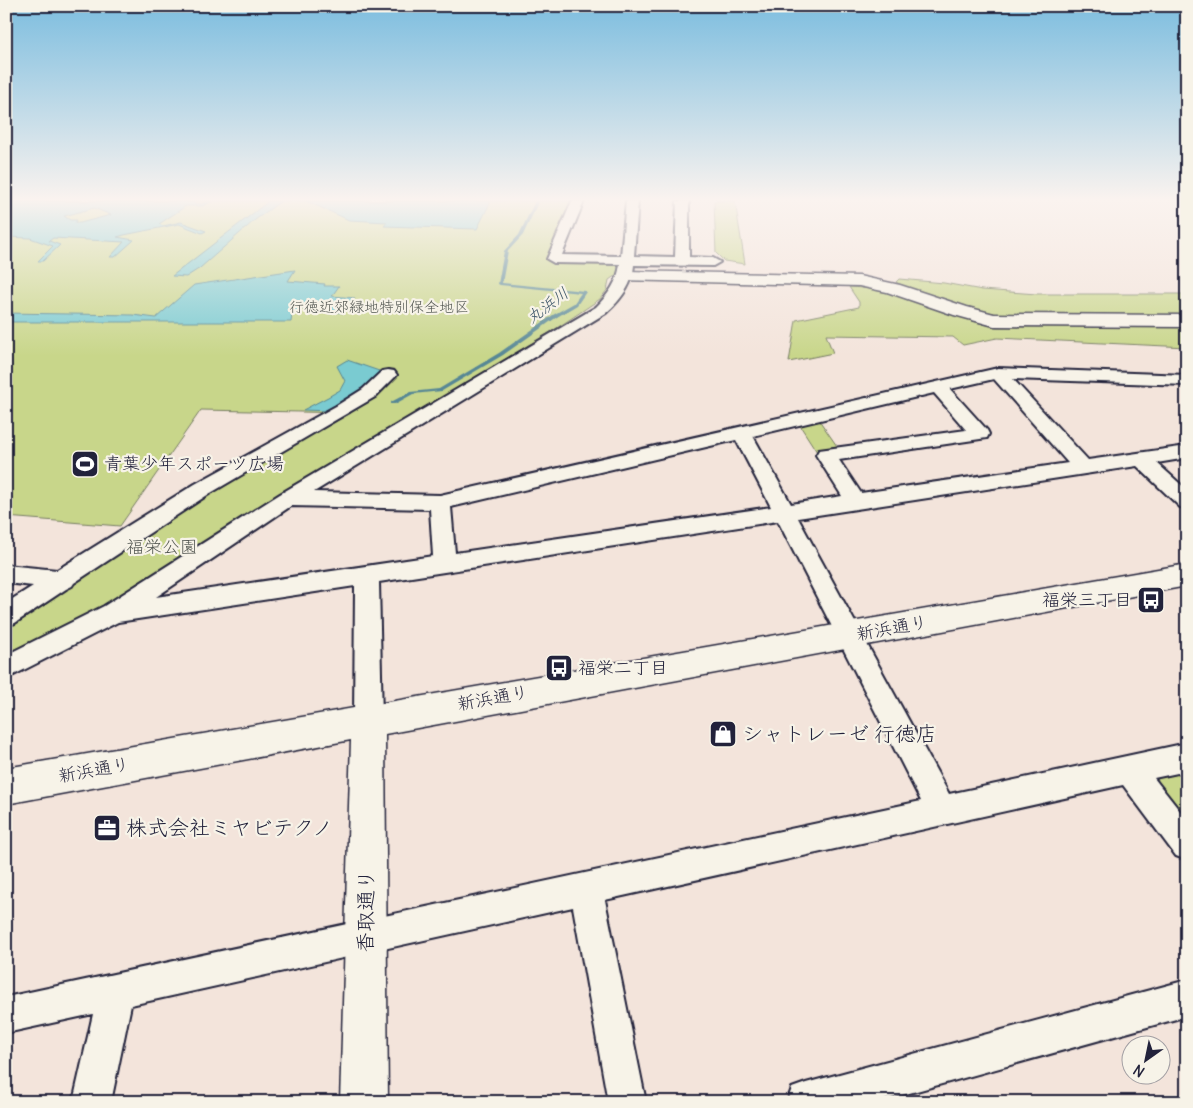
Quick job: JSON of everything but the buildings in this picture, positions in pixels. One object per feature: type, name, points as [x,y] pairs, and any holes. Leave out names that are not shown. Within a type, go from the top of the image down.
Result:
[{"type":"street","points":[[557,253],[554,259],[627,268],[859,281],[894,288],[964,313],[994,320],[1187,321]]},
{"type":"street","points":[[6,668],[34,652],[94,625],[113,614],[287,499],[584,322],[612,300],[618,291],[619,283],[627,268],[628,253]]},
{"type":"street","points":[[682,253],[682,261]]},
{"type":"street","points":[[627,268],[682,261],[713,262]]},
{"type":"street","points":[[287,499],[440,502],[998,373],[1187,380]]},
{"type":"street","points":[[998,373],[1084,468]]},
{"type":"street","points":[[6,616],[202,489],[369,393],[388,375]]},
{"type":"street","points":[[856,502],[826,455],[980,434],[938,387]]},
{"type":"street","points":[[742,432],[942,810]]},
{"type":"street","points":[[113,614],[1187,452]]},
{"type":"street","points":[[1141,459],[1187,502]]},
{"type":"street","points":[[440,502],[445,564]]},
{"type":"street","points":[[6,574],[64,580]]},
{"type":"street","points":[[367,575],[368,720]]},
{"type":"street","name":"新浜通り","points":[[6,786],[1187,575]]},
{"type":"street","name":"香取通り","points":[[364,1102],[368,720]]},
{"type":"street","points":[[6,1015],[1187,757]]},
{"type":"street","points":[[1130,770],[1187,845]]},
{"type":"street","points":[[586,888],[626,1102]]},
{"type":"street","points":[[92,1102],[116,990]]},
{"type":"street","points":[[806,1102],[1187,998]]},
{"type":"green space","name":"行徳近郊緑地特別保全地区","points":[[6,253],[553,253],[550,260],[620,262],[619,273],[609,280],[607,290],[600,299],[554,330],[436,401],[101,613],[6,661],[6,623],[207,493],[351,413],[201,410],[120,526],[6,517]]},
{"type":"green space","points":[[716,253],[743,253],[745,264],[724,261]]},
{"type":"green space","points":[[899,279],[944,283],[982,290],[1037,294],[1187,294],[1187,315],[1104,316],[995,313],[969,309],[903,286],[896,282]]},
{"type":"green space","points":[[849,287],[887,293],[997,327],[1187,326],[1187,347],[997,338],[963,345],[953,337],[826,335],[833,353],[789,362],[796,320],[859,307],[859,302]]},
{"type":"green space","points":[[819,420],[839,449],[817,452],[799,424]]},
{"type":"green space","points":[[1187,772],[1187,833],[1154,779]]},
{"type":"water","points":[[46,253],[52,253],[43,261],[38,261]]},
{"type":"water","points":[[114,253],[120,253],[115,257],[110,257]]},
{"type":"water","points":[[202,253],[218,253],[186,277],[172,276]]},
{"type":"water","points":[[295,270],[288,281],[339,286],[332,296],[355,298],[344,313],[304,309],[292,314],[291,322],[6,322],[6,313],[133,315],[156,318],[194,285]]},
{"type":"water","points":[[347,360],[382,372],[361,392],[331,411],[303,410],[340,390],[345,381],[337,366]]},
{"type":"waterway","name":"丸浜川","points":[[393,403],[412,393],[440,390],[501,354],[555,316],[576,304],[584,292],[500,284],[506,253]]},
{"type":"place","name":"青葉少年スポーツ広場","points":[[85,464]]},
{"type":"place","name":"福栄三丁目","points":[[1151,600]]},
{"type":"place","name":"福栄二丁目","points":[[559,668]]},
{"type":"place","name":"シャトレーゼ 行徳店","points":[[723,734]]},
{"type":"place","name":"株式会社ミヤビテクノ","points":[[107,828]]},
{"type":"park label","name":"福栄公園","points":[[162,547]]}]
